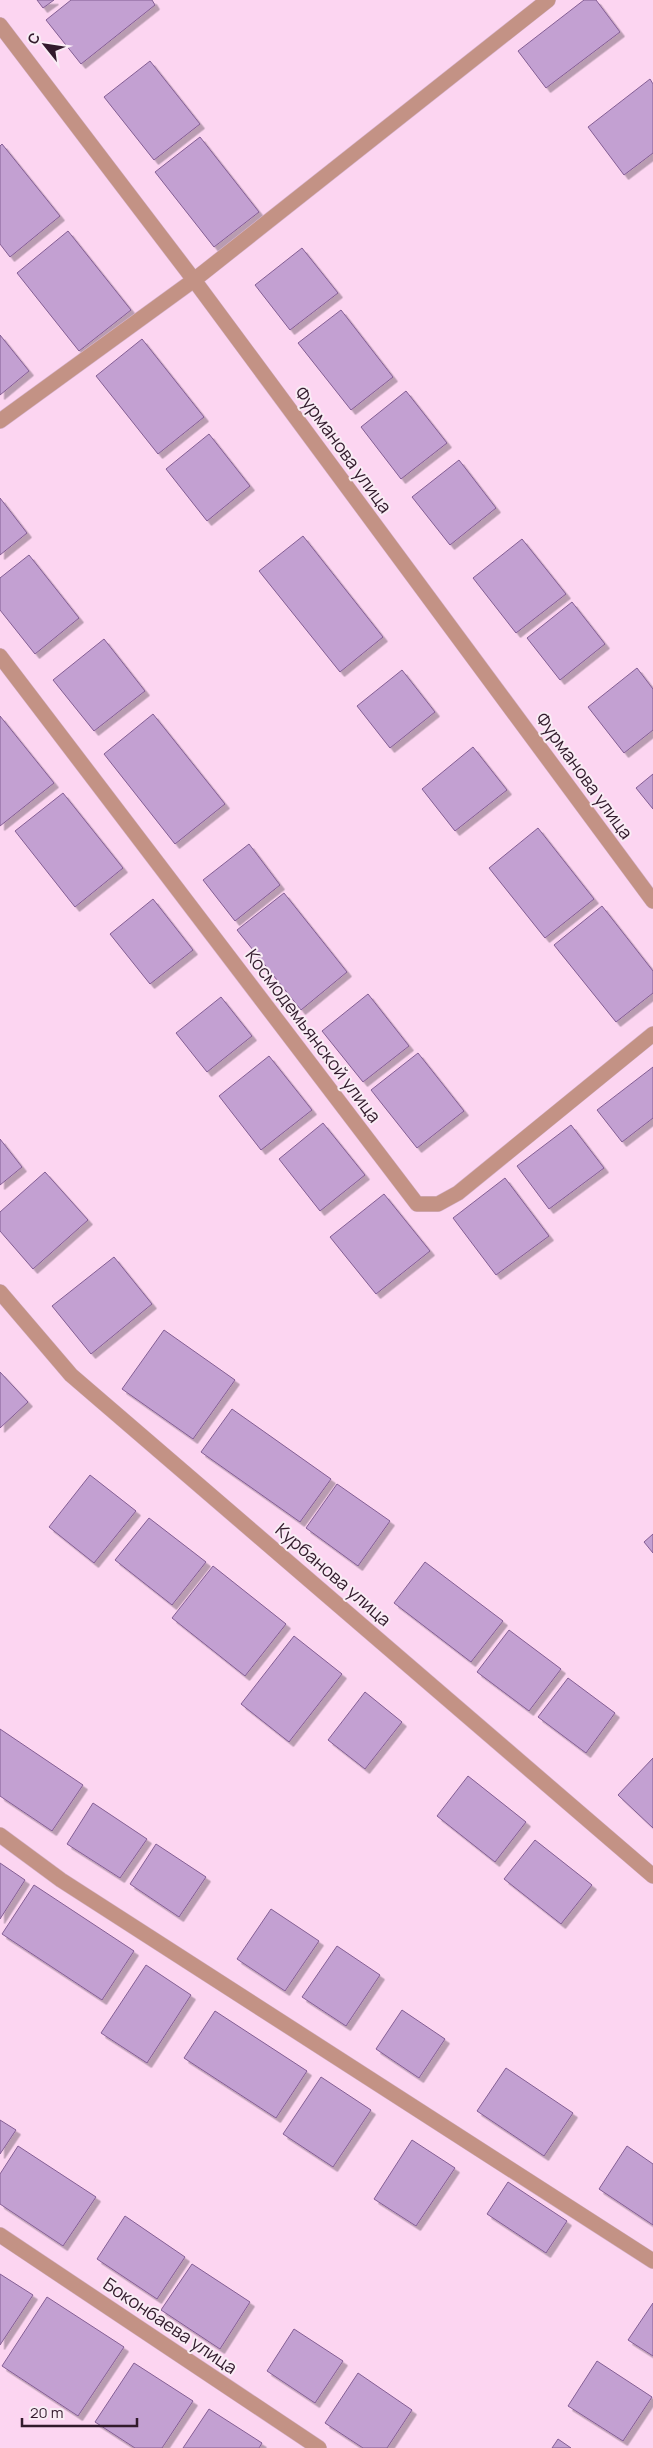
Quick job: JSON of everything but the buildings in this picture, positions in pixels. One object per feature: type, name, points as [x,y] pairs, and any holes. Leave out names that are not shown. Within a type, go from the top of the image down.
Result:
[{"type":"street","points":[[0,421],[194,280],[548,0]]},
{"type":"street","name":"Фурманова улица","points":[[0,24],[194,280],[653,901]]},
{"type":"street","name":"Космодемьянской улица","points":[[0,656],[417,1204],[438,1204],[458,1193],[653,1034]]},
{"type":"street","name":"Курбанова улица","points":[[0,1292],[71,1375],[653,1876]]},
{"type":"street","points":[[0,1835],[61,1880],[653,2261]]},
{"type":"street","name":"Боконбаева улица","points":[[0,2235],[318,2448]]}]
